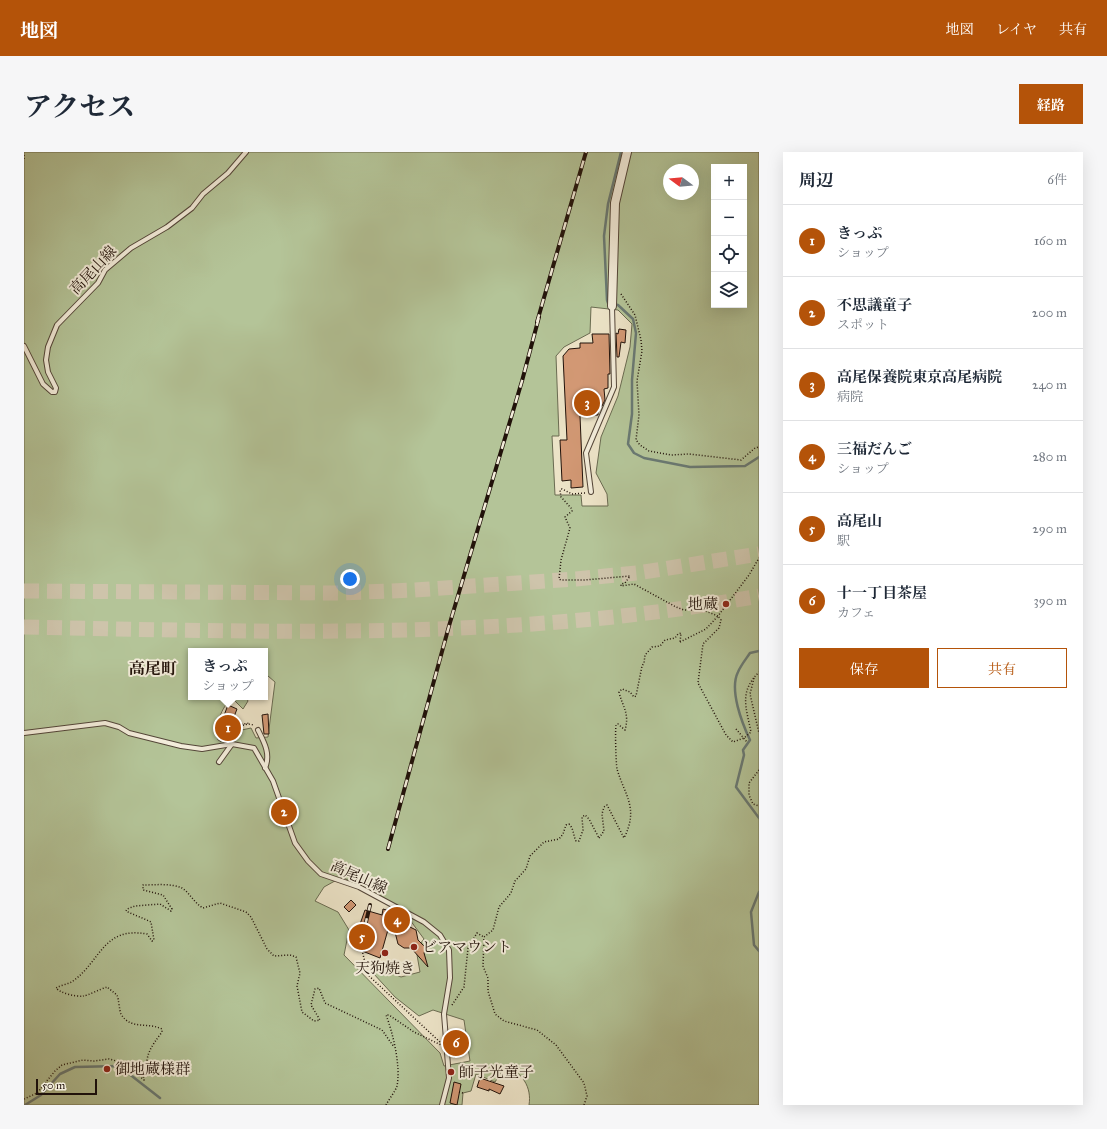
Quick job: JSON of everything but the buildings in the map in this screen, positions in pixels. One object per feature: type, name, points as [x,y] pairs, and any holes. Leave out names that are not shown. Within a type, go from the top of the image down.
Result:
[{"type":"street","points":[[612,303],[615,203],[627,152]]},
{"type":"lane","name":"高尾山線","points":[[24,346],[43,384],[52,392],[55,392],[56,388],[48,372],[46,360],[48,347],[57,325],[98,284],[105,270],[131,248],[167,227],[192,208],[203,194],[228,172],[246,152]]},
{"type":"lane","points":[[591,492],[586,453],[614,387],[612,303]]},
{"type":"lane","name":"高尾山線","points":[[24,733],[105,723],[129,733],[181,746],[202,749],[232,744],[254,748],[272,781],[295,843],[308,861],[321,874],[359,887],[424,922],[440,935],[449,950],[450,971],[444,1014],[449,1078],[442,1105]]},
{"type":"lane","points":[[258,730],[266,746],[268,758],[265,768]]},
{"type":"lane","points":[[219,762],[232,744]]},
{"type":"path","points":[[613,280],[635,316],[642,340],[642,351],[637,381],[639,416],[636,440],[640,445],[649,451],[671,455],[689,454],[741,460],[755,448],[759,447]]},
{"type":"path","points":[[591,492],[572,494],[562,489],[560,490],[561,497],[572,511],[565,517],[570,528],[561,560],[559,578],[561,580],[584,580],[630,576],[625,583],[621,584],[621,586],[634,584],[676,607],[684,610],[703,610],[718,616],[721,620],[719,628],[703,644],[698,682],[726,735],[733,742],[744,738],[751,732],[745,701],[746,689],[759,672]]},
{"type":"path","points":[[484,937],[493,930],[499,907],[511,893],[514,881],[526,869],[530,856],[544,842],[559,839],[563,834],[566,825],[569,824],[574,829],[576,841],[579,840],[583,830],[582,817],[585,815],[589,819],[599,838],[604,831],[602,814],[604,807],[607,805],[624,838],[630,827],[630,802],[617,767],[616,725],[618,724],[625,730],[627,723],[624,704],[619,692],[622,689],[630,692],[634,697],[636,696],[645,655],[652,647],[660,646],[665,640],[675,638],[681,633],[680,642],[682,642],[706,629],[745,581],[759,558]]},
{"type":"path","points":[[755,676],[750,694],[755,723],[759,733]]},
{"type":"path","points":[[225,719],[224,723],[235,727],[248,723]]},
{"type":"path","points":[[230,721],[229,722],[236,725],[248,723],[252,724]]},
{"type":"path","points":[[736,729],[747,742]]},
{"type":"path","points":[[759,770],[748,783],[749,795],[753,804],[759,806]]},
{"type":"path","points":[[348,872],[361,882]]},
{"type":"path","points":[[24,1099],[37,1093],[55,1071],[62,1065],[83,1060],[94,1061],[109,1059],[124,1063],[138,1077],[144,1080],[143,1073],[147,1073],[146,1060],[150,1049],[162,1032],[162,1029],[156,1026],[136,1024],[128,1021],[120,1012],[117,995],[107,987],[96,990],[84,996],[68,993],[56,988],[73,981],[86,968],[98,952],[117,936],[135,932],[147,934],[152,941],[154,940],[151,922],[135,914],[128,913],[126,909],[135,906],[160,904],[171,911],[172,909],[164,895],[143,890],[143,886],[171,886],[182,888],[191,896],[195,903],[203,908],[220,903],[246,912],[252,917],[267,949],[274,956],[290,955],[296,957],[300,973],[296,986],[302,1012],[314,1021],[320,1020],[311,1004],[315,989],[319,988],[325,1003],[382,1030],[394,1047]]},
{"type":"path","points":[[455,999],[464,988],[468,948],[477,933],[484,937]]},
{"type":"path","points":[[484,937],[483,966],[488,978],[488,991],[494,1014],[504,1021],[537,1030],[556,1045],[584,1083],[587,1096],[584,1105]]},
{"type":"path","points":[[362,950],[368,975],[446,1047]]},
{"type":"path","points":[[386,1105],[397,1087],[397,1068],[394,1039],[386,1015],[389,1014],[414,1032],[446,1047]]},
{"type":"green space","points":[[24,152],[759,152],[759,1105],[529,1105],[529,1092],[521,1076],[505,1066],[495,1082],[476,1074],[471,1091],[463,1093],[462,1105],[24,1105]],"holes":[[[591,307],[618,310],[632,324],[630,347],[618,396],[601,437],[596,473],[607,494],[608,506],[582,506],[581,495],[555,495],[552,436],[559,436],[556,356],[564,347],[590,333]],[[342,877],[369,891],[410,920],[424,939],[416,949],[420,972],[401,977],[381,968],[373,973],[395,997],[419,1016],[433,1010],[464,1020],[470,1061],[444,1066],[440,1053],[344,955],[349,930],[338,912],[315,901],[324,887]]]},
{"type":"green space","points":[[234,700],[248,700],[243,709]]},
{"type":"waterway","points":[[621,152],[608,204],[604,236],[607,300],[608,303],[618,305],[633,319],[636,333],[632,380],[632,414],[628,444],[634,453],[644,458],[690,467],[745,466],[759,457]]},
{"type":"waterway","points":[[759,651],[750,653],[742,664],[738,672],[735,688],[740,716],[750,740],[743,750],[744,755],[736,787],[759,818]]},
{"type":"waterway","points":[[759,892],[751,912],[754,945],[759,951]]},
{"type":"waterway","points":[[25,1105],[41,1095],[60,1074],[75,1067],[119,1066],[160,1098]]},
{"type":"tunnel","points":[[24,591],[341,593],[414,590],[576,579],[637,573],[759,554]]},
{"type":"tunnel","points":[[24,627],[208,631],[393,630],[485,627],[576,621],[668,610],[759,596]]},
{"type":"railway","points":[[537,322],[586,152]]},
{"type":"railway","points":[[388,849],[449,626],[522,381],[539,317]]},
{"type":"railway","points":[[365,926],[370,905]]},
{"type":"place","name":"高尾保養院東京高尾病院","points":[[587,403]]},
{"type":"place","name":"地蔵","points":[[726,604]]},
{"type":"place","name":"きっぷ","points":[[228,728]]},
{"type":"place","name":"不思議童子","points":[[284,812]]},
{"type":"place","name":"三福だんご","points":[[397,920]]},
{"type":"place","name":"高尾山","points":[[362,937]]},
{"type":"place","name":"ビアマウント","points":[[414,947]]},
{"type":"place","name":"天狗焼き","points":[[385,953]]},
{"type":"place","name":"十一丁目茶屋","points":[[456,1043]]},
{"type":"place","name":"御地蔵様群","points":[[107,1069]]},
{"type":"place","name":"師子光童子","points":[[451,1072]]},
{"type":"district","name":"高尾町","points":[[153,668]]}]
